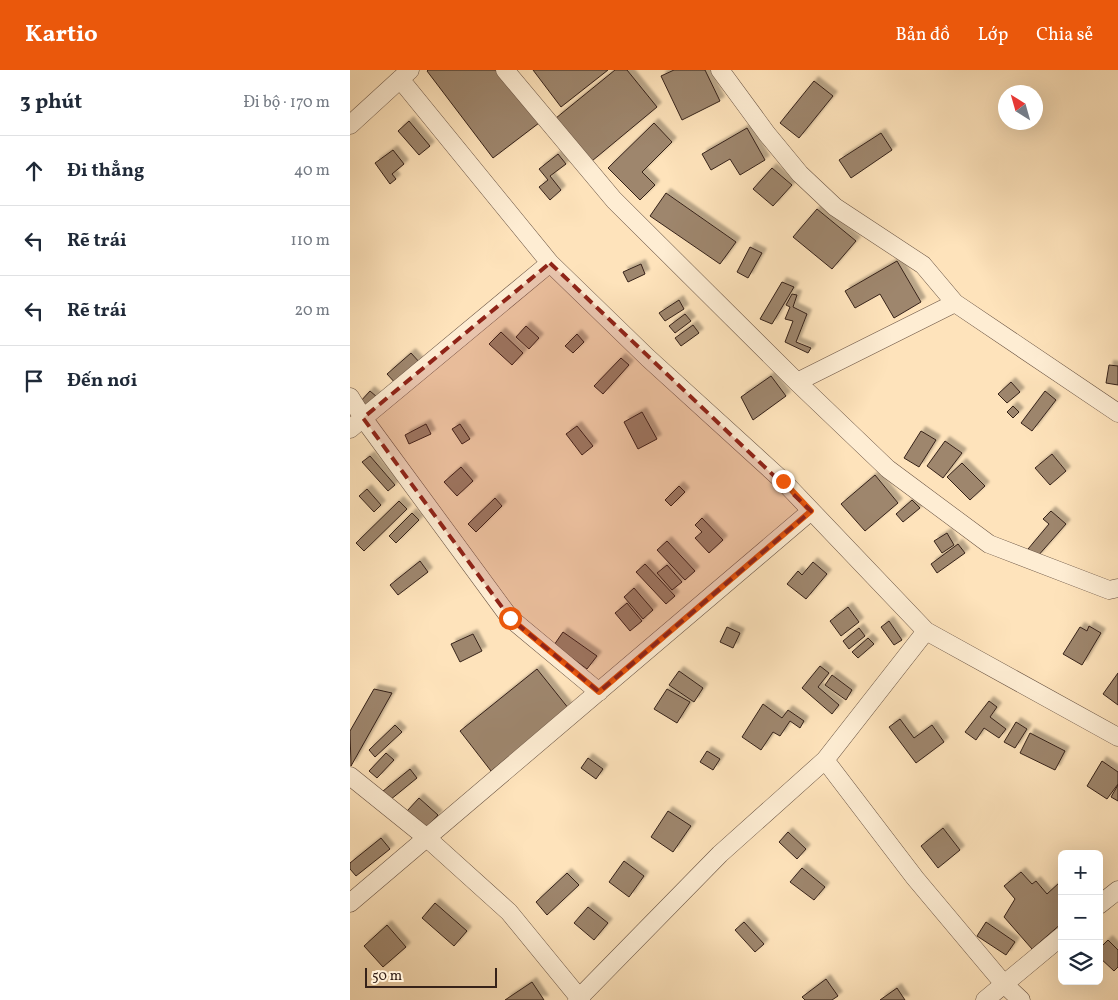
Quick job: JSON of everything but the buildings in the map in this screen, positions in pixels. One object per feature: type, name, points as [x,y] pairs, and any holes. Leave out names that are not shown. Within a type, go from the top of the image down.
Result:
[{"type":"street","points":[[505,70],[614,200],[797,382],[888,469],[989,544],[1109,590],[1118,588]]},
{"type":"street","points":[[720,70],[767,134],[800,174],[835,207],[923,266],[955,303],[1118,413]]},
{"type":"street","points":[[350,125],[405,74],[550,263],[648,358],[783,481],[926,631],[1118,737]]},
{"type":"street","points":[[356,423],[550,263]]},
{"type":"street","points":[[797,382],[955,303]]},
{"type":"street","points":[[350,397],[356,423],[510,618],[599,692]]},
{"type":"street","points":[[350,903],[811,511]]},
{"type":"street","points":[[350,776],[427,838],[509,912],[579,999],[720,854],[825,760],[926,631]]},
{"type":"street","points":[[825,760],[915,878],[1004,984],[1021,1000]]},
{"type":"street","points":[[1103,902],[1118,890]]},
{"type":"street","points":[[985,1000],[1058,939]]},
{"type":"highlighted area","points":[[550,263],[811,511],[599,692],[510,618],[363,418]]},
{"type":"route","points":[[510,618],[599,692],[811,511],[783,481]]}]
